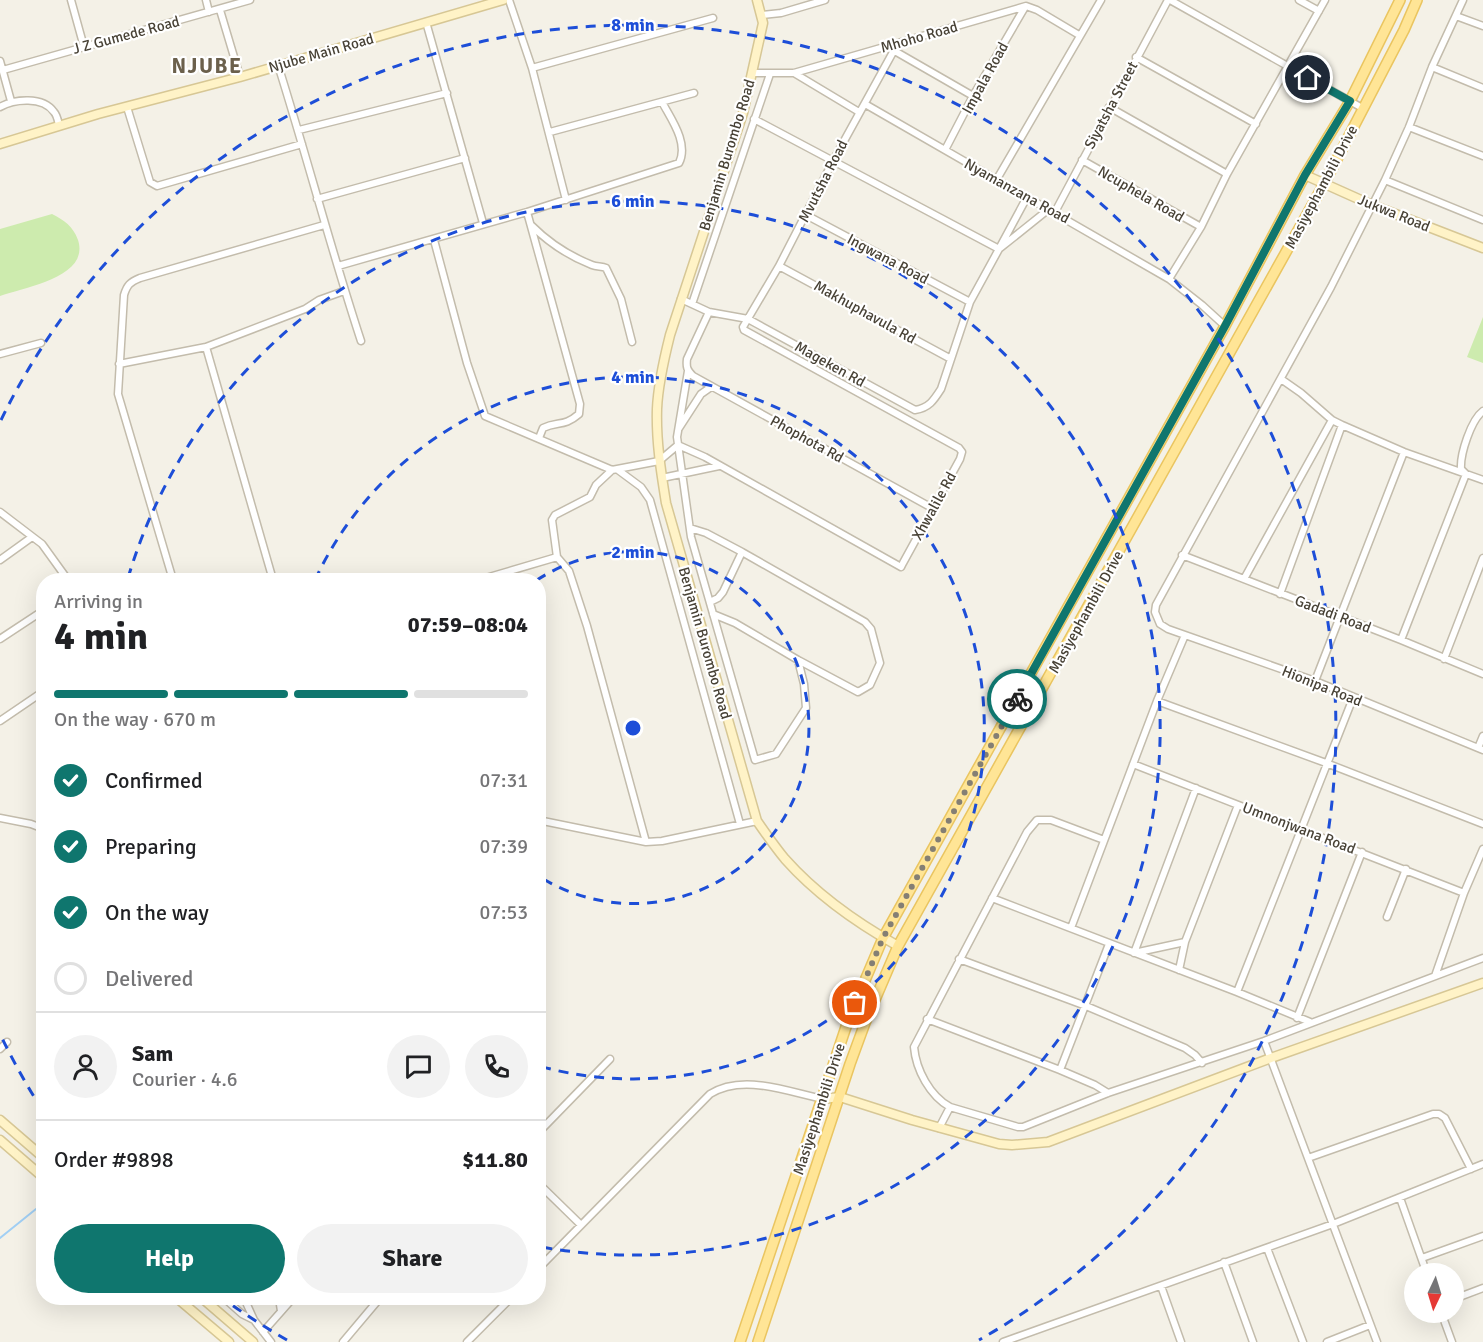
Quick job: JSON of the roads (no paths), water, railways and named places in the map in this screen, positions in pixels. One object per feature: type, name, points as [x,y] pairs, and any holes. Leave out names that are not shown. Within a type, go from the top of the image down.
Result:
[{"type":"main road","name":"Masiyephambili Drive","points":[[740,1342],[849,1018],[883,938],[1225,326],[1305,175],[1350,101],[1400,0]]},
{"type":"main road","name":"Masiyephambili Drive","points":[[758,1342],[865,1023],[898,946],[1324,184],[1404,30],[1417,0]]},
{"type":"street","points":[[71,0],[84,47]]},
{"type":"street","points":[[206,0],[210,12]]},
{"type":"street","name":"J Z Gumede Road","points":[[3,70],[250,0]]},
{"type":"street","name":"Njube Main Road","points":[[0,144],[59,125],[240,77],[503,0]]},
{"type":"street","points":[[509,0],[532,68],[566,200]]},
{"type":"street","name":"Benjamin Burombo Road","points":[[757,0],[763,23],[743,113],[670,335],[659,387],[657,409],[659,461],[666,503],[757,822],[784,858],[810,884],[847,914],[898,946]]},
{"type":"street","points":[[763,23],[762,15],[781,13],[825,0]]},
{"type":"street","points":[[997,179],[1101,0]]},
{"type":"street","points":[[1169,0],[1364,109]]},
{"type":"street","name":"Siyatsha Street","points":[[1052,210],[1082,160],[1169,0]]},
{"type":"street","points":[[1299,0],[1319,11]]},
{"type":"street","points":[[1169,279],[1201,227],[1227,174],[1324,0]]},
{"type":"street","points":[[1182,555],[1331,287],[1385,180],[1462,0]]},
{"type":"street","points":[[1026,6],[1079,35]]},
{"type":"street","name":"Mhoho Road","points":[[753,73],[794,73],[1026,6]]},
{"type":"street","name":"Impala Road","points":[[945,150],[973,96],[1026,6]]},
{"type":"street","points":[[220,10],[240,77]]},
{"type":"street","points":[[1456,16],[1483,26]]},
{"type":"street","points":[[532,68],[713,18]]},
{"type":"street","points":[[426,22],[483,223]]},
{"type":"street","name":"Mvutsha Road","points":[[748,319],[779,266],[833,160],[897,43]]},
{"type":"street","points":[[893,50],[973,96]]},
{"type":"street","points":[[1136,57],[1256,124]]},
{"type":"street","points":[[0,61],[3,70],[2,79],[12,101]]},
{"type":"street","points":[[278,65],[299,130],[324,225],[361,341]]},
{"type":"street","points":[[1432,68],[1483,88]]},
{"type":"street","points":[[794,73],[859,112]]},
{"type":"street","points":[[692,304],[770,74]]},
{"type":"street","points":[[299,130],[447,93]]},
{"type":"street","points":[[550,132],[694,93]]},
{"type":"street","points":[[0,107],[12,101],[37,102],[49,106],[55,112],[59,125]]},
{"type":"street","points":[[338,266],[527,212],[679,163],[682,151],[680,138],[662,102]]},
{"type":"street","name":"Nyamanzana Road","points":[[865,104],[1169,279],[1225,326]]},
{"type":"street","points":[[127,107],[150,182],[157,186],[302,144]]},
{"type":"street","points":[[1109,107],[1227,174]]},
{"type":"street","points":[[754,119],[999,249]]},
{"type":"street","points":[[1409,127],[1483,156]]},
{"type":"street","points":[[317,199],[465,158]]},
{"type":"street","name":"Ncuphela Road","points":[[1082,160],[1201,227]]},
{"type":"street","name":"Jukwa Road","points":[[1305,175],[1372,205],[1483,248]]},
{"type":"street","points":[[1385,180],[1483,220]]},
{"type":"street","points":[[951,359],[970,302],[1026,196]]},
{"type":"street","points":[[999,249],[1052,210]]},
{"type":"street","points":[[527,212],[580,404],[579,414],[573,419],[565,424],[543,428],[539,438]]},
{"type":"street","name":"Ingwana Road","points":[[806,215],[970,302]]},
{"type":"street","points":[[171,573],[118,394],[124,295],[129,283],[324,225]]},
{"type":"street","points":[[531,225],[549,242],[568,253],[595,266],[606,268],[621,299],[632,342]]},
{"type":"street","points":[[434,240],[466,363],[485,416],[606,469],[615,470],[659,461],[678,446]]},
{"type":"street","name":"Makhuphavula Rd","points":[[779,266],[951,359]]},
{"type":"street","points":[[119,364],[206,347],[305,309],[319,300],[344,291]]},
{"type":"street","name":"Mageken Rd","points":[[681,298],[710,312],[748,319],[915,410],[921,410],[933,402],[941,389],[951,359]]},
{"type":"street","points":[[710,312],[691,350],[677,431],[678,446],[693,545],[755,760],[776,754],[806,708],[804,684],[798,660]]},
{"type":"street","name":"Xhwalile Rd","points":[[678,446],[693,450],[901,567],[962,452],[959,448],[744,330],[744,324],[748,319]]},
{"type":"street","points":[[0,354],[40,343]]},
{"type":"street","points":[[206,347],[271,573]]},
{"type":"street","name":"Phophota Rd","points":[[687,368],[711,387],[932,508]]},
{"type":"street","points":[[1281,379],[1332,420],[1404,452],[1483,480]]},
{"type":"street","points":[[677,431],[698,399],[711,387]]},
{"type":"street","points":[[1466,474],[1461,469],[1461,457],[1475,419],[1483,411]]},
{"type":"street","points":[[1244,579],[1332,420]]},
{"type":"street","points":[[1280,594],[1342,425]]},
{"type":"street","points":[[1315,681],[1404,452]]},
{"type":"street","points":[[662,478],[719,466]]},
{"type":"street","points":[[615,470],[596,485],[590,497],[555,515],[552,520],[557,557],[569,571],[646,842]]},
{"type":"street","points":[[615,470],[647,493],[650,500],[740,824]]},
{"type":"street","points":[[1401,640],[1466,474]]},
{"type":"street","points":[[0,512],[42,544],[63,573]]},
{"type":"street","points":[[690,528],[706,533],[742,552],[868,625],[880,663],[870,685],[858,692],[735,623],[713,614]]},
{"type":"street","points":[[0,560],[32,537]]},
{"type":"street","points":[[710,602],[723,592],[742,552]]},
{"type":"street","name":"Gadadi Road","points":[[1182,555],[1483,674]]},
{"type":"street","name":"Hionipa Road","points":[[1182,555],[1156,606],[1155,612],[1160,624],[1315,681],[1481,749]]},
{"type":"street","points":[[503,573],[557,557]]},
{"type":"street","points":[[1444,659],[1483,558]]},
{"type":"street","points":[[0,639],[36,615]]},
{"type":"street","points":[[1071,928],[1157,701],[1185,635]]},
{"type":"street","points":[[0,721],[36,696]]},
{"type":"street","points":[[1237,992],[1353,698]]},
{"type":"street","points":[[1157,701],[1483,824]]},
{"type":"street","points":[[1481,749],[1483,736]]},
{"type":"street","name":"Umnonjwana Road","points":[[1133,764],[1464,892]]},
{"type":"street","points":[[1134,953],[1196,788]]},
{"type":"street","points":[[1179,970],[1185,942],[1238,805]]},
{"type":"street","points":[[0,818],[36,827]]},
{"type":"street","points":[[1104,840],[1051,820],[1037,820],[1027,832],[914,1047],[915,1056],[927,1084],[941,1102],[950,1107],[1018,1127],[1023,1126],[1108,1093],[1264,1041],[1483,958]]},
{"type":"street","points":[[546,821],[646,842],[662,841],[757,822]]},
{"type":"street","points":[[1435,976],[1464,892],[1483,849]]},
{"type":"street","points":[[1297,1018],[1362,852]]},
{"type":"street","points":[[1387,917],[1406,869]]},
{"type":"street","points":[[992,898],[1237,992],[1310,1023]]},
{"type":"street","points":[[1134,953],[1185,942]]},
{"type":"street","points":[[1060,1070],[1109,944]]},
{"type":"street","points":[[959,958],[1086,1006],[1185,1048],[1196,1055],[1202,1063]]},
{"type":"street","points":[[546,1261],[710,1094],[719,1088],[754,1085],[823,1099],[840,1097],[999,1144],[1048,1142],[1271,1058],[1483,983]]},
{"type":"street","points":[[927,1019],[1060,1070],[1108,1093]]},
{"type":"street","points":[[1264,1041],[1377,1342]]},
{"type":"street","points":[[0,1049],[7,1042]]},
{"type":"street","points":[[546,1125],[610,1059]]},
{"type":"street","points":[[939,1128],[950,1107]]},
{"type":"street","points":[[1308,1158],[1433,1114],[1439,1114],[1445,1118],[1471,1169]]},
{"type":"street","points":[[0,1120],[36,1151]]},
{"type":"street","points":[[0,1140],[36,1171]]},
{"type":"street","points":[[1003,1342],[1333,1224],[1483,1164]]},
{"type":"street","points":[[546,1191],[581,1225]]},
{"type":"street","points":[[1400,1198],[1424,1263]]},
{"type":"street","points":[[1422,1258],[1483,1236]]},
{"type":"street","points":[[1266,1248],[1303,1342]]},
{"type":"street","points":[[1224,1262],[1253,1342]]},
{"type":"street","points":[[1161,1286],[1181,1342]]},
{"type":"street","points":[[1464,1295],[1483,1288]]},
{"type":"street","points":[[185,1305],[229,1342]]},
{"type":"street","points":[[210,1305],[253,1342]]},
{"type":"street","points":[[232,1305],[242,1314],[254,1320]]},
{"type":"street","points":[[247,1305],[254,1320],[271,1342]]},
{"type":"street","points":[[280,1305],[281,1311]]},
{"type":"street","points":[[263,1332],[287,1305]]},
{"type":"street","points":[[343,1342],[374,1305]]},
{"type":"street","points":[[467,1342],[504,1305]]},
{"type":"street","points":[[1445,1323],[1452,1342]]},
{"type":"street","points":[[1328,1342],[1370,1326]]},
{"type":"waterway","points":[[0,1238],[36,1209]]},
{"type":"district","name":"NJUBE","points":[[207,66]]}]
